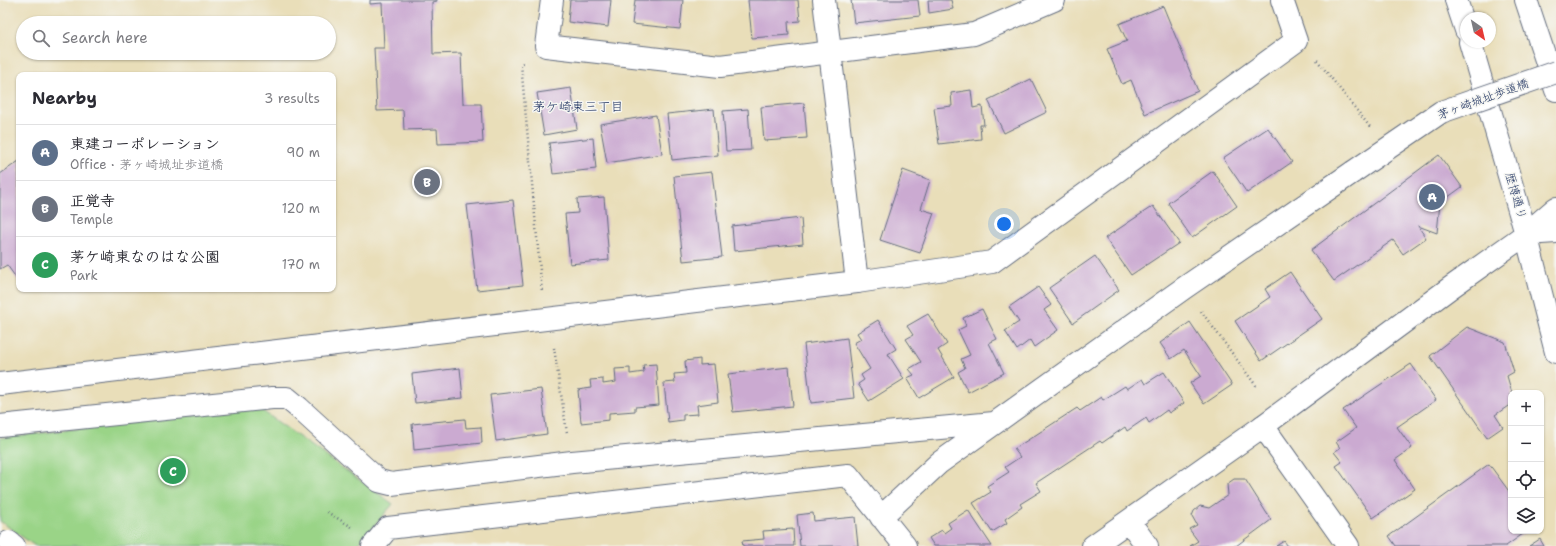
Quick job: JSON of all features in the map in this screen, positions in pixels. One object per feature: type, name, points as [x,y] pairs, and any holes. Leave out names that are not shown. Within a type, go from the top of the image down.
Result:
[{"type":"street","points":[[552,0],[546,46],[720,66],[974,34],[1054,0]]},
{"type":"street","points":[[824,0],[857,282]]},
{"type":"street","points":[[0,384],[857,282],[992,262],[1296,41],[1282,0]]},
{"type":"street","points":[[1456,0],[1460,12]]},
{"type":"street","points":[[1526,0],[1556,90]]},
{"type":"street","name":"歴博通り","points":[[1472,48],[1526,234],[1556,352]]},
{"type":"street","name":"茅ヶ崎城址歩道橋","points":[[881,516],[939,463],[994,423],[1184,288],[1441,112],[1556,72]]},
{"type":"street","points":[[1093,546],[1263,426],[1526,234],[1556,208]]},
{"type":"street","points":[[1526,234],[1556,232]]},
{"type":"street","points":[[0,426],[272,398],[287,398],[379,481],[391,484],[572,462],[994,423]]},
{"type":"street","points":[[1263,426],[1348,546]]},
{"type":"street","points":[[373,546],[388,528],[848,475],[905,546]]},
{"type":"street","points":[[1129,521],[1147,546]]},
{"type":"path","points":[[1296,41],[1319,61],[1374,132]]},
{"type":"path","points":[[521,64],[543,295],[549,319],[572,462]]},
{"type":"path","points":[[1184,288],[1257,387]]},
{"type":"path","points":[[327,512],[353,528]]},
{"type":"green space","points":[[257,407],[393,504],[357,546],[35,546],[0,521],[0,438]]},
{"type":"building","points":[[370,0],[437,0],[432,2],[433,54],[461,53],[463,104],[481,104],[483,142],[438,144],[437,129],[404,130],[403,110],[377,111],[374,48],[384,48],[382,3],[370,4]]},
{"type":"building","points":[[570,0],[611,0],[608,27],[568,22]]},
{"type":"building","points":[[635,0],[683,0],[680,29],[632,24]]},
{"type":"building","points":[[748,0],[798,0],[800,21],[788,22],[789,35],[752,38]]},
{"type":"building","points":[[851,0],[918,0],[920,16],[854,23]]},
{"type":"building","points":[[928,0],[951,0],[953,9],[929,13]]},
{"type":"building","points":[[1163,6],[1198,91],[1145,114],[1131,80],[1122,84],[1107,49],[1127,41],[1119,24]]},
{"type":"building","points":[[1031,79],[1047,112],[1004,133],[988,100]]},
{"type":"building","points":[[571,88],[577,129],[544,135],[537,93]]},
{"type":"building","points":[[971,90],[973,108],[982,106],[984,125],[980,125],[981,139],[939,144],[934,108],[952,106],[951,93]]},
{"type":"building","points":[[804,103],[807,138],[764,141],[761,107]]},
{"type":"building","points":[[714,109],[718,155],[672,160],[667,114]]},
{"type":"building","points":[[748,109],[751,150],[726,151],[723,111]]},
{"type":"building","points":[[656,115],[662,154],[607,163],[600,124]]},
{"type":"building","points":[[1268,128],[1292,162],[1247,193],[1223,158]]},
{"type":"building","points":[[593,138],[596,169],[553,174],[549,143]]},
{"type":"building","points":[[1439,155],[1462,187],[1440,203],[1437,233],[1418,226],[1426,238],[1403,254],[1393,240],[1334,281],[1311,250]]},
{"type":"building","points":[[16,163],[16,278],[7,265],[0,269],[0,174]]},
{"type":"building","points":[[903,170],[930,180],[921,209],[934,213],[920,253],[880,240]]},
{"type":"building","points":[[1213,171],[1237,206],[1192,238],[1168,203]]},
{"type":"building","points":[[712,172],[722,257],[683,261],[674,176]]},
{"type":"building","points":[[604,197],[609,260],[570,264],[565,214],[578,213],[577,199]]},
{"type":"building","points":[[513,200],[523,285],[477,290],[467,205]]},
{"type":"building","points":[[1153,206],[1179,243],[1131,275],[1105,238]]},
{"type":"building","points":[[801,218],[803,244],[734,251],[732,226]]},
{"type":"building","points":[[1095,256],[1119,290],[1073,323],[1049,288]]},
{"type":"building","points":[[1290,272],[1322,319],[1261,361],[1235,321],[1270,297],[1265,289]]},
{"type":"building","points":[[1038,287],[1051,305],[1044,310],[1058,330],[1034,347],[1030,340],[1017,350],[1005,331],[1019,322],[1009,307]]},
{"type":"building","points":[[982,309],[997,339],[989,343],[1004,373],[968,392],[958,372],[965,368],[961,359],[970,355],[958,330],[966,326],[963,318]]},
{"type":"building","points":[[928,314],[947,344],[938,350],[954,377],[919,398],[907,378],[914,375],[909,369],[921,362],[906,339],[913,335],[907,326]]},
{"type":"building","points":[[878,320],[896,349],[888,354],[904,379],[869,401],[858,384],[864,380],[861,375],[870,369],[854,343],[861,339],[857,333]]},
{"type":"building","points":[[1190,322],[1232,385],[1204,404],[1190,383],[1201,376],[1184,350],[1171,359],[1160,343]]},
{"type":"building","points":[[1467,327],[1505,342],[1514,372],[1507,376],[1511,390],[1508,390],[1508,406],[1495,415],[1503,427],[1487,438],[1430,356]]},
{"type":"building","points":[[847,338],[854,398],[811,403],[804,344]]},
{"type":"building","points":[[700,359],[700,365],[714,364],[718,402],[697,405],[698,414],[683,415],[683,420],[668,422],[664,383],[675,382],[674,374],[686,373],[685,361]]},
{"type":"building","points":[[656,364],[659,405],[635,407],[635,411],[609,413],[609,420],[581,423],[578,390],[591,388],[590,380],[603,379],[603,384],[616,382],[615,369],[630,368],[630,374],[644,372],[643,365]]},
{"type":"building","points":[[1411,364],[1436,400],[1397,427],[1412,448],[1395,460],[1415,489],[1373,518],[1336,466],[1342,462],[1334,452],[1340,448],[1336,442],[1356,428],[1343,410]]},
{"type":"building","points":[[789,367],[793,406],[733,412],[728,374]]},
{"type":"building","points":[[460,368],[463,398],[415,403],[412,374]]},
{"type":"building","points":[[1164,372],[1184,403],[1169,413],[1167,410],[1149,423],[1146,418],[1127,431],[1125,427],[1102,443],[1100,441],[1036,483],[1041,491],[1020,504],[1022,507],[1005,519],[1007,523],[992,532],[973,503],[991,492],[987,486],[1009,472],[1005,467],[1020,457],[1014,449],[1077,408],[1080,411],[1101,397],[1103,400],[1125,386],[1127,389],[1142,379],[1145,384]]},
{"type":"building","points":[[541,389],[547,434],[496,441],[490,395]]},
{"type":"building","points":[[465,419],[466,428],[481,427],[482,443],[414,450],[412,424]]},
{"type":"building","points":[[1489,464],[1508,490],[1508,534],[1523,534],[1506,546],[1396,546],[1389,536]]},
{"type":"building","points":[[1234,479],[1245,479],[1271,520],[1236,546],[1190,546],[1198,541],[1189,529],[1197,525],[1192,516],[1194,511],[1200,506],[1209,508],[1228,495],[1227,484]]},
{"type":"building","points":[[968,510],[992,546],[934,546],[929,538],[942,530],[944,533],[951,528],[948,523]]},
{"type":"building","points":[[813,513],[814,521],[855,517],[858,546],[800,546],[797,515]]},
{"type":"building","points":[[793,529],[794,546],[743,546],[742,541],[764,539],[763,531]]},
{"type":"building","points":[[1540,539],[1544,546],[1529,546]]},
{"type":"building","points":[[1284,541],[1288,546],[1276,546]]},
{"type":"place","name":"正覚寺","points":[[427,182]]},
{"type":"place","name":"東建コーポレーション","points":[[1432,197]]},
{"type":"place","name":"茅ケ崎東なのはな公園","points":[[173,471]]},
{"type":"district","name":"茅ケ崎東三丁目","points":[[578,106]]}]
